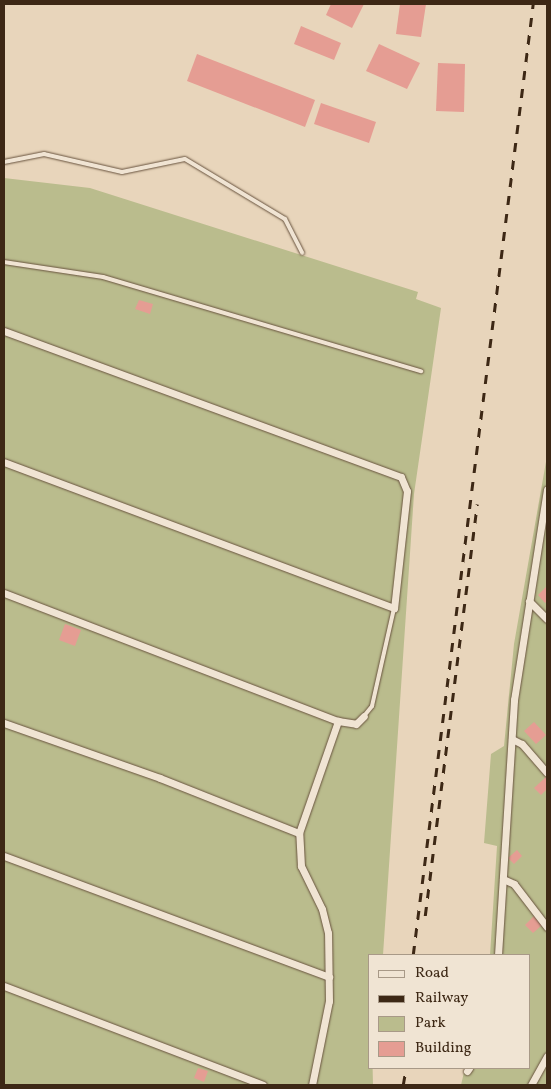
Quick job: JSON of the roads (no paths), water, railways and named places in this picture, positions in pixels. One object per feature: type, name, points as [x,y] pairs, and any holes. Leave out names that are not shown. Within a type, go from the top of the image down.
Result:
[{"type":"street","points":[[4,331],[401,478],[407,491],[394,608],[4,462]]},
{"type":"street","points":[[498,954],[512,739],[528,601],[547,490]]},
{"type":"street","points":[[4,592],[338,721],[356,724],[364,716]]},
{"type":"street","points":[[528,601],[547,619]]},
{"type":"street","points":[[312,1085],[329,1000],[328,933],[322,909],[301,866],[298,833],[338,721]]},
{"type":"street","points":[[4,723],[160,778],[298,833]]},
{"type":"street","points":[[512,739],[522,744],[547,773]]},
{"type":"street","points":[[4,856],[329,977]]},
{"type":"street","points":[[503,879],[514,884],[547,927]]},
{"type":"street","points":[[4,986],[263,1085]]},
{"type":"street","points":[[531,1085],[547,1056]]},
{"type":"lane","points":[[4,162],[44,154],[122,172],[185,159],[285,219],[302,253]]},
{"type":"lane","points":[[4,262],[103,277],[421,371]]},
{"type":"lane","points":[[364,716],[372,706],[394,608]]},
{"type":"railway","points":[[413,954],[533,4]]},
{"type":"railway","points":[[425,916],[477,504]]},
{"type":"railway","points":[[403,1085],[406,1069]]}]
